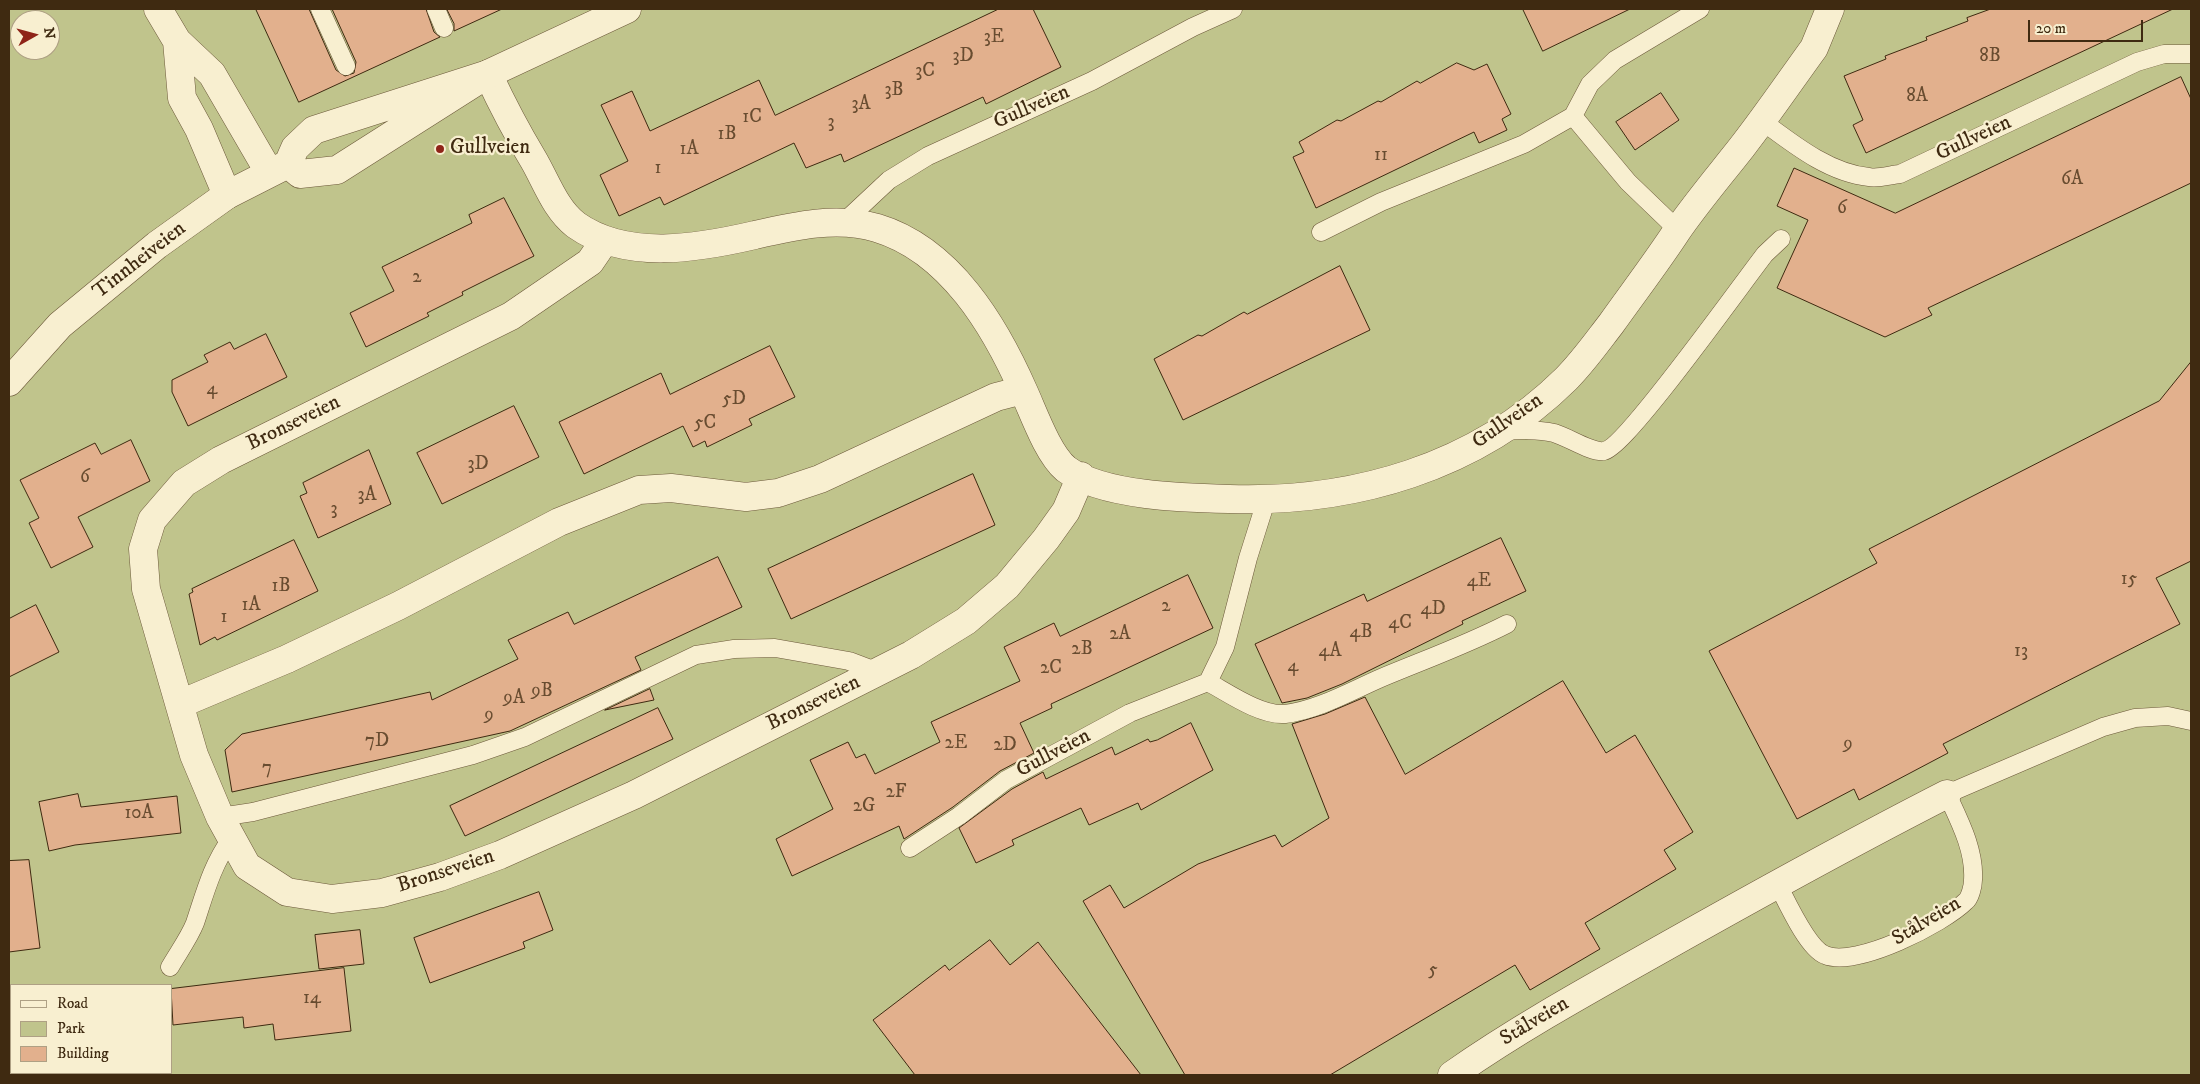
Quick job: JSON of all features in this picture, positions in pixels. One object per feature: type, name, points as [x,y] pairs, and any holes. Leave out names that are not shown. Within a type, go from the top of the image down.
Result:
[{"type":"street","points":[[158,9],[177,41],[212,74],[279,168],[300,174],[337,170],[488,74],[626,9]]},
{"type":"street","name":"Gullveien","points":[[488,74],[513,127],[534,161],[553,198],[573,223],[605,240],[644,248],[694,246],[784,228],[833,222],[874,227],[918,245],[956,280],[1004,349],[1042,435],[1065,468],[1101,485],[1136,493],[1266,500],[1352,491],[1386,483],[1456,457],[1523,416],[1568,378],[1762,121],[1814,48],[1830,9]]},
{"type":"street","points":[[177,41],[182,98],[199,129],[227,195]]},
{"type":"street","points":[[279,168],[295,148],[314,130],[488,74]]},
{"type":"street","name":"Tinnheiveien","points":[[9,382],[60,325],[157,245],[227,195],[279,168]]},
{"type":"street","name":"Bronseveien","points":[[605,240],[590,262],[511,316],[221,460],[184,483],[152,520],[143,550],[146,590],[194,755],[226,828],[247,866],[287,892],[332,899],[382,893],[440,877],[500,854],[634,795],[878,672]]},
{"type":"street","points":[[180,704],[287,659],[398,606],[559,522],[639,490],[671,488],[746,497],[778,494],[829,475],[996,396],[1023,390]]},
{"type":"street","points":[[878,672],[966,621],[1007,586],[1066,512],[1082,476]]},
{"type":"street","name":"Stålveien","points":[[1452,1075],[1485,1052],[1597,985],[1777,883],[1947,794]]},
{"type":"lane","points":[[320,9],[346,66]]},
{"type":"lane","points":[[436,9],[444,28]]},
{"type":"lane","name":"Gullveien","points":[[843,223],[889,180],[928,156],[1092,81],[1193,26],[1233,9]]},
{"type":"lane","points":[[1321,232],[1381,202],[1524,144],[1573,116],[1590,84],[1615,60],[1700,9]]},
{"type":"lane","name":"Gullveien","points":[[1762,121],[1822,161],[1858,176],[1871,178],[1900,174],[2137,62],[2164,54],[2191,54]]},
{"type":"lane","points":[[1573,116],[1628,182],[1678,230]]},
{"type":"lane","points":[[1501,431],[1534,430],[1555,434],[1598,450],[1606,451],[1616,445],[1641,418],[1765,254],[1781,239]]},
{"type":"lane","points":[[1266,500],[1248,558],[1225,647],[1208,682],[1254,707],[1284,714],[1322,703],[1468,644],[1507,624]]},
{"type":"lane","name":"Bronseveien","points":[[226,828],[253,812],[473,755],[525,737],[696,655],[734,649],[775,648],[849,661],[878,672]]},
{"type":"lane","name":"Gullveien","points":[[910,848],[959,816],[1006,780],[1130,713],[1208,682]]},
{"type":"lane","points":[[1947,794],[2103,726],[2135,718],[2168,716],[2191,721]]},
{"type":"lane","name":"Stålveien","points":[[1777,883],[1806,937],[1824,955],[1853,958],[1896,943],[1939,920],[1968,900],[1974,881],[1971,857],[1963,829],[1947,794]]},
{"type":"lane","points":[[170,967],[194,925],[206,885],[220,854],[226,828]]},
{"type":"green space","points":[[9,9],[2191,9],[2191,1075],[9,1075]]},
{"type":"building","points":[[256,9],[309,9],[336,70],[345,76],[354,73],[356,62],[332,9],[426,9],[434,32],[440,37],[299,102]]},
{"type":"building","points":[[447,9],[502,9],[454,31],[454,24]]},
{"type":"building","points":[[999,9],[1033,9],[1061,67],[986,104],[983,97],[844,162],[841,154],[806,168],[794,143],[664,205],[660,197],[619,216],[600,175],[628,161],[601,105],[632,91],[650,131],[759,80],[775,115]]},
{"type":"building","points":[[1523,9],[1630,9],[1543,51]]},
{"type":"building","points":[[1991,9],[2173,9],[1866,153],[1853,125],[1863,120],[1844,76],[1886,59],[1885,56],[1927,40],[1926,37],[1968,21],[1967,18]]},
{"type":"building","points":[[1457,63],[1474,70],[1487,64],[1511,114],[1502,119],[1507,130],[1479,143],[1474,132],[1316,208],[1293,157],[1304,152],[1299,142],[1337,120],[1341,121],[1378,101],[1381,102],[1417,81],[1420,83]]},
{"type":"building","points":[[2181,77],[2191,99],[2191,183],[1928,308],[1932,315],[1885,337],[1777,288],[1808,220],[1777,206],[1794,168],[1895,213]]},
{"type":"building","points":[[1661,93],[1679,120],[1635,150],[1616,122]]},
{"type":"building","points":[[504,198],[534,256],[462,292],[463,295],[427,313],[429,316],[366,347],[350,313],[394,291],[382,267],[472,223],[469,215]]},
{"type":"building","points":[[1340,266],[1370,330],[1183,420],[1154,359],[1198,335],[1202,336],[1244,312],[1247,314]]},
{"type":"building","points":[[266,334],[287,377],[188,426],[172,392],[172,380],[208,362],[204,355],[230,342],[234,349]]},
{"type":"building","points":[[770,346],[795,397],[749,419],[752,425],[707,447],[705,441],[693,447],[683,426],[584,474],[559,422],[661,373],[670,394]]},
{"type":"building","points":[[2191,362],[2191,561],[2156,578],[2180,624],[1943,744],[1948,753],[1859,800],[1854,789],[1797,819],[1709,651],[1877,563],[1869,549],[2159,401]]},
{"type":"building","points":[[514,406],[539,457],[442,504],[417,453]]},
{"type":"building","points":[[131,440],[150,481],[78,517],[93,547],[51,568],[29,523],[39,518],[20,480],[95,443],[101,454]]},
{"type":"building","points":[[369,450],[391,504],[318,538],[300,496],[307,493],[303,483]]},
{"type":"building","points":[[973,474],[995,525],[791,619],[768,569]]},
{"type":"building","points":[[1501,538],[1526,591],[1462,621],[1463,624],[1342,684],[1307,698],[1282,703],[1255,644],[1364,594],[1367,601]]},
{"type":"building","points":[[294,540],[318,591],[217,640],[215,637],[200,645],[189,594],[193,592],[192,589]]},
{"type":"building","points":[[718,557],[742,607],[635,657],[641,670],[510,731],[232,792],[225,750],[242,734],[430,692],[432,700],[518,659],[508,640],[568,612],[574,624]]},
{"type":"building","points":[[1188,575],[1213,628],[1051,704],[1052,708],[1020,723],[1034,753],[1000,771],[953,807],[904,839],[899,826],[792,876],[776,839],[833,809],[810,760],[848,742],[856,758],[865,754],[875,774],[940,742],[931,722],[1020,681],[1004,647],[1054,623],[1060,636]]},
{"type":"building","points":[[36,605],[59,652],[9,677],[9,619]]},
{"type":"building","points":[[1563,681],[1606,753],[1635,735],[1693,832],[1664,850],[1676,869],[1585,923],[1600,949],[1530,990],[1515,965],[1330,1075],[1185,1075],[1083,901],[1110,885],[1124,908],[1198,864],[1275,835],[1282,847],[1329,818],[1292,724],[1325,714],[1365,697],[1405,774]]},
{"type":"building","points":[[650,689],[654,700],[605,710]]},
{"type":"building","points":[[658,708],[673,739],[465,836],[450,806]]},
{"type":"building","points":[[1191,723],[1213,770],[1141,810],[1138,803],[1089,825],[1081,808],[1012,840],[1014,845],[976,863],[959,828],[1012,789],[1043,772],[1046,779],[1112,747],[1115,755],[1148,739],[1150,742],[1157,740]]},
{"type":"building","points":[[78,794],[81,807],[177,796],[181,833],[75,845],[49,851],[39,802]]},
{"type":"building","points":[[29,860],[40,948],[9,952],[9,861]]},
{"type":"building","points":[[539,892],[553,930],[523,942],[525,948],[430,983],[414,938]]},
{"type":"building","points":[[360,930],[364,964],[319,969],[315,935]]},
{"type":"building","points":[[990,940],[1010,965],[1038,942],[1141,1075],[915,1075],[873,1020],[945,965],[949,970]]},
{"type":"building","points":[[344,968],[351,1031],[275,1040],[273,1024],[244,1028],[243,1017],[173,1025],[172,989]]},
{"type":"place","name":"Gullveien","points":[[440,149]]}]
